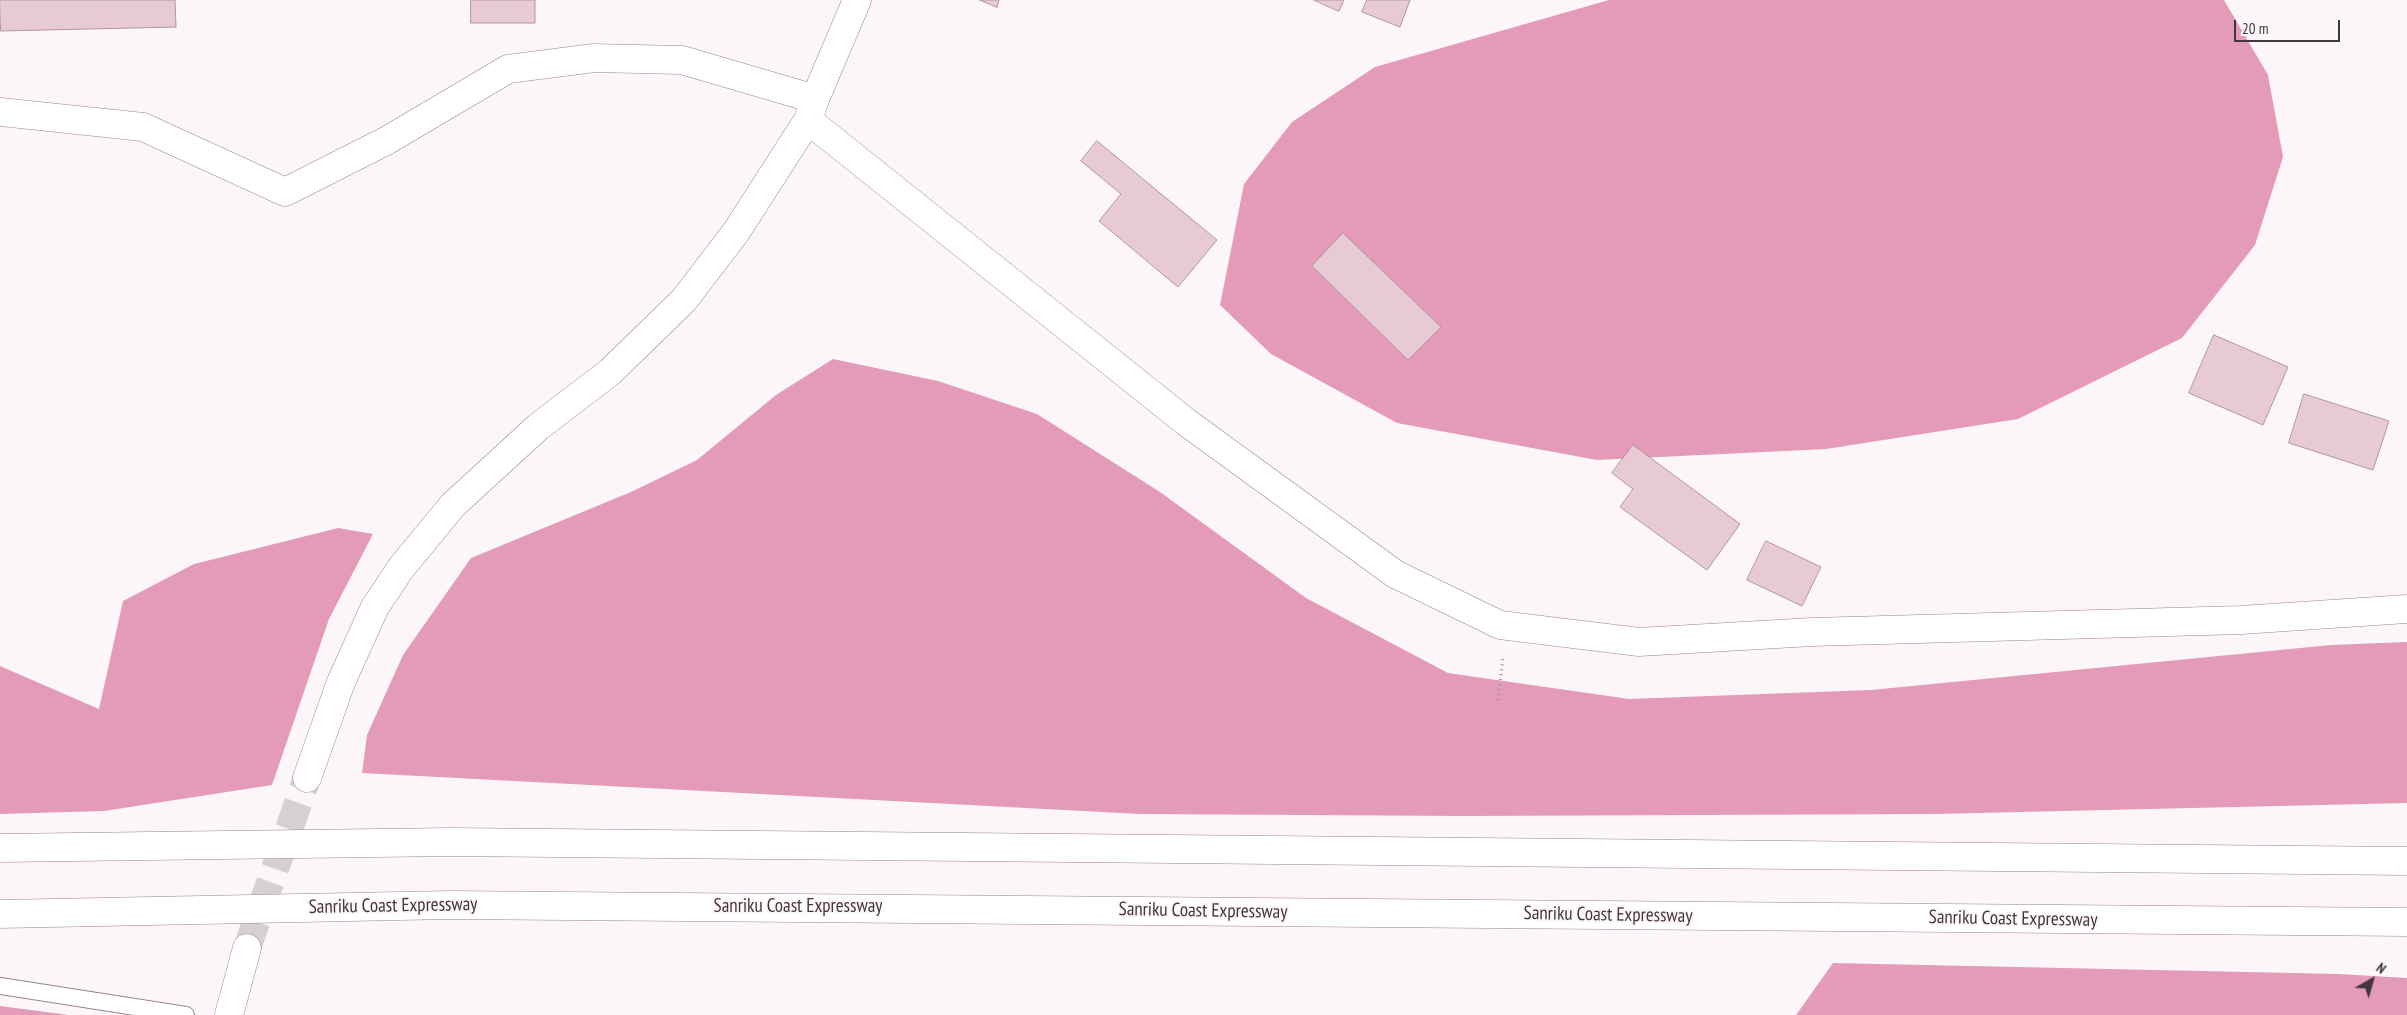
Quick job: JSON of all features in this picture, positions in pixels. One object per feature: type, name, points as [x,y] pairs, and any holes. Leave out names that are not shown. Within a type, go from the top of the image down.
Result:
[{"type":"main road","points":[[308,778],[341,682],[374,607],[401,568],[453,505],[538,428],[610,372],[684,300],[736,232],[811,110],[857,0]]},
{"type":"main road","points":[[0,112],[143,127],[285,192],[386,141],[508,69],[594,58],[682,60],[811,110],[1186,422],[1395,574],[1500,625],[1639,642],[1812,632],[2241,620],[2407,610]]},
{"type":"main road","points":[[0,848],[451,842],[2407,861]]},
{"type":"main road","points":[[2365,861],[2407,856]]},
{"type":"main road","name":"Sanriku Coast Expressway","points":[[0,914],[460,905],[2369,922],[2407,924]]},
{"type":"main road","points":[[229,1015],[247,948]]},
{"type":"lane","points":[[0,986],[186,1015]]},
{"type":"path","points":[[1498,700],[1506,626]]},
{"type":"shaded area","points":[[1609,0],[2224,0],[2268,75],[2283,157],[2255,245],[2182,338],[2018,419],[1826,449],[1597,460],[1397,423],[1271,354],[1220,305],[1244,184],[1292,122],[1375,67]]},
{"type":"shaded area","points":[[833,359],[938,381],[1037,414],[1160,492],[1306,598],[1448,673],[1629,699],[1871,690],[2331,645],[2407,642],[2407,803],[1934,814],[1464,816],[1140,814],[362,773],[367,735],[403,655],[471,558],[631,492],[697,460],[776,395]]},
{"type":"shaded area","points":[[338,528],[373,534],[329,619],[272,785],[104,811],[0,814],[0,666],[99,709],[123,601],[194,564]]},
{"type":"shaded area","points":[[1833,963],[2339,974],[2407,978],[2407,1015],[1796,1015]]},
{"type":"shaded area","points":[[0,1006],[69,1015],[0,1015]]},
{"type":"building","points":[[0,0],[175,0],[176,27],[1,31]]},
{"type":"building","points":[[471,0],[535,0],[535,23],[471,23]]},
{"type":"building","points":[[980,0],[999,0],[997,7]]},
{"type":"building","points":[[1314,0],[1344,0],[1339,11]]},
{"type":"building","points":[[1367,0],[1410,0],[1400,27],[1362,12]]},
{"type":"building","points":[[1097,141],[1217,240],[1178,287],[1099,221],[1121,194],[1081,161]]},
{"type":"building","points":[[1343,233],[1441,327],[1408,360],[1312,266]]},
{"type":"building","points":[[2214,335],[2288,367],[2263,425],[2189,393]]},
{"type":"building","points":[[2304,394],[2389,421],[2373,470],[2289,443]]},
{"type":"building","points":[[1633,445],[1740,524],[1707,570],[1620,507],[1633,489],[1612,473]]},
{"type":"building","points":[[1766,541],[1821,567],[1802,606],[1747,580]]},
{"type":"tunnel","points":[[247,948],[307,778]]}]
